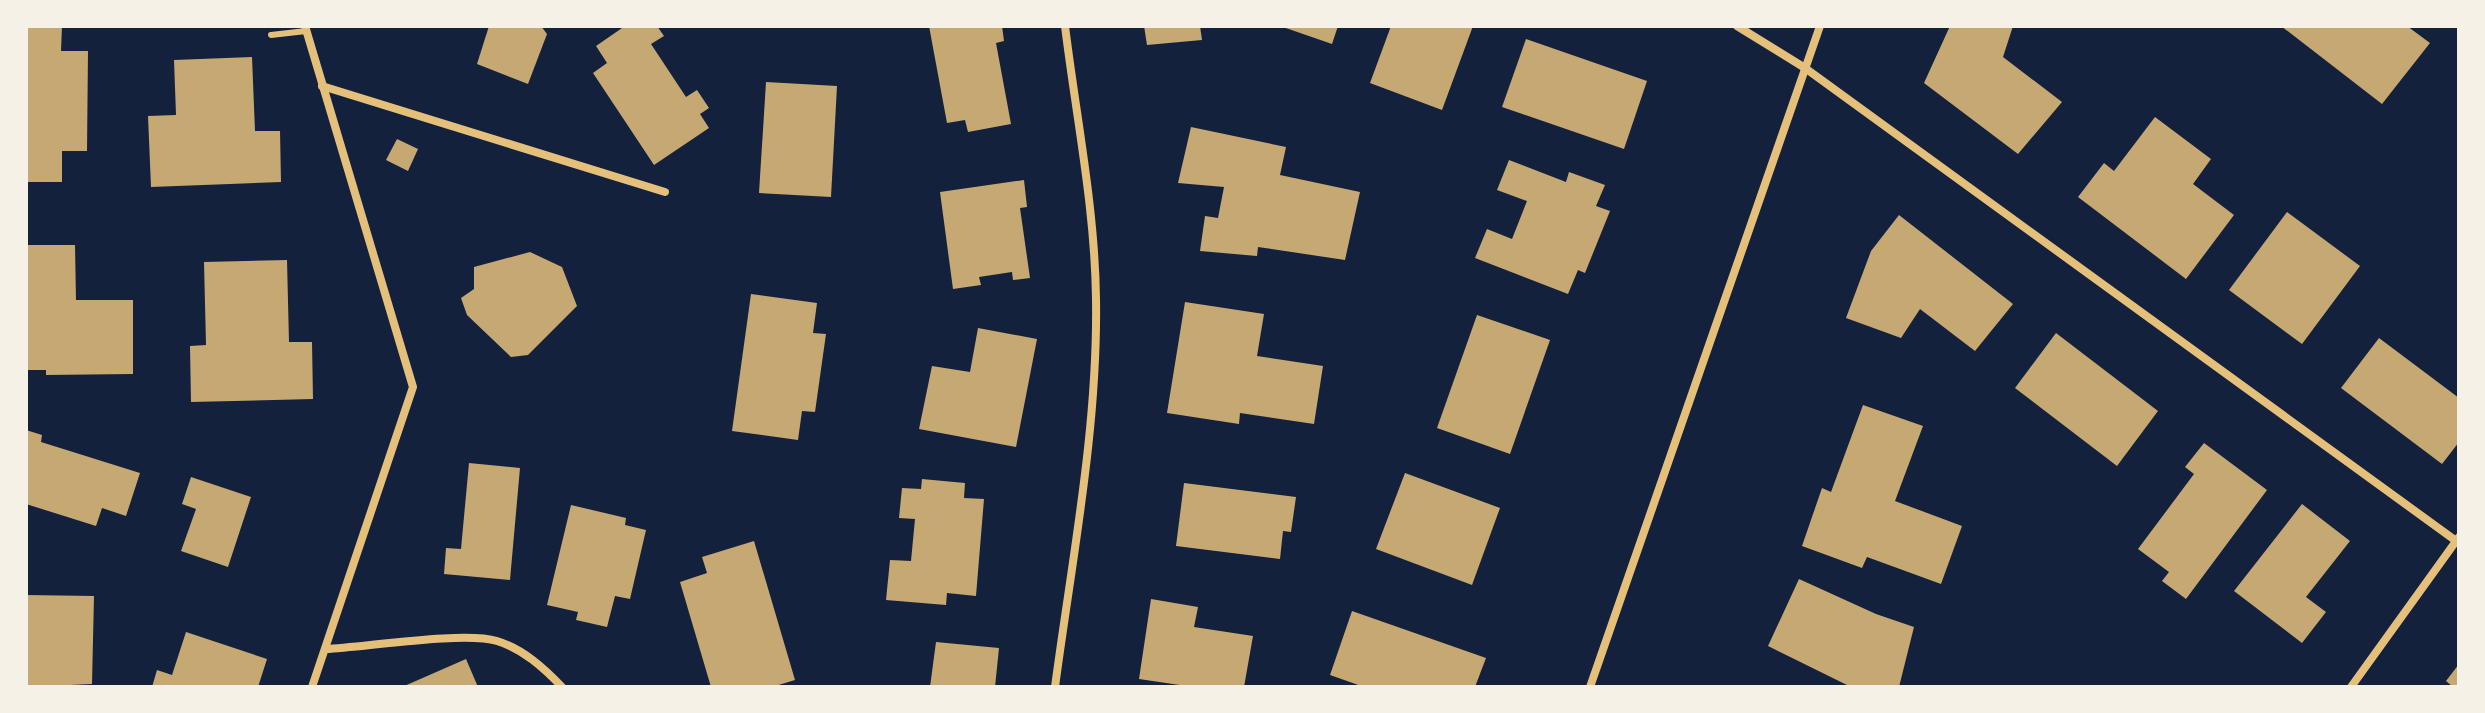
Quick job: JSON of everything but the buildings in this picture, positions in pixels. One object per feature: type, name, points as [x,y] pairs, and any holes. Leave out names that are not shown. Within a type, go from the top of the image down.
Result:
[{"type":"street","points":[[1055,687],[1087,442],[1096,299],[1065,26]]},
{"type":"street","points":[[1737,26],[1805,68],[2458,540],[2351,687]]},
{"type":"street","points":[[1590,687],[1820,26]]},
{"type":"street","points":[[306,28],[413,387],[312,687]]},
{"type":"street","points":[[322,86],[665,192]]},
{"type":"street","points":[[326,649],[469,638],[497,641],[526,655],[562,687]]},
{"type":"lane","points":[[271,35],[306,28]]}]
